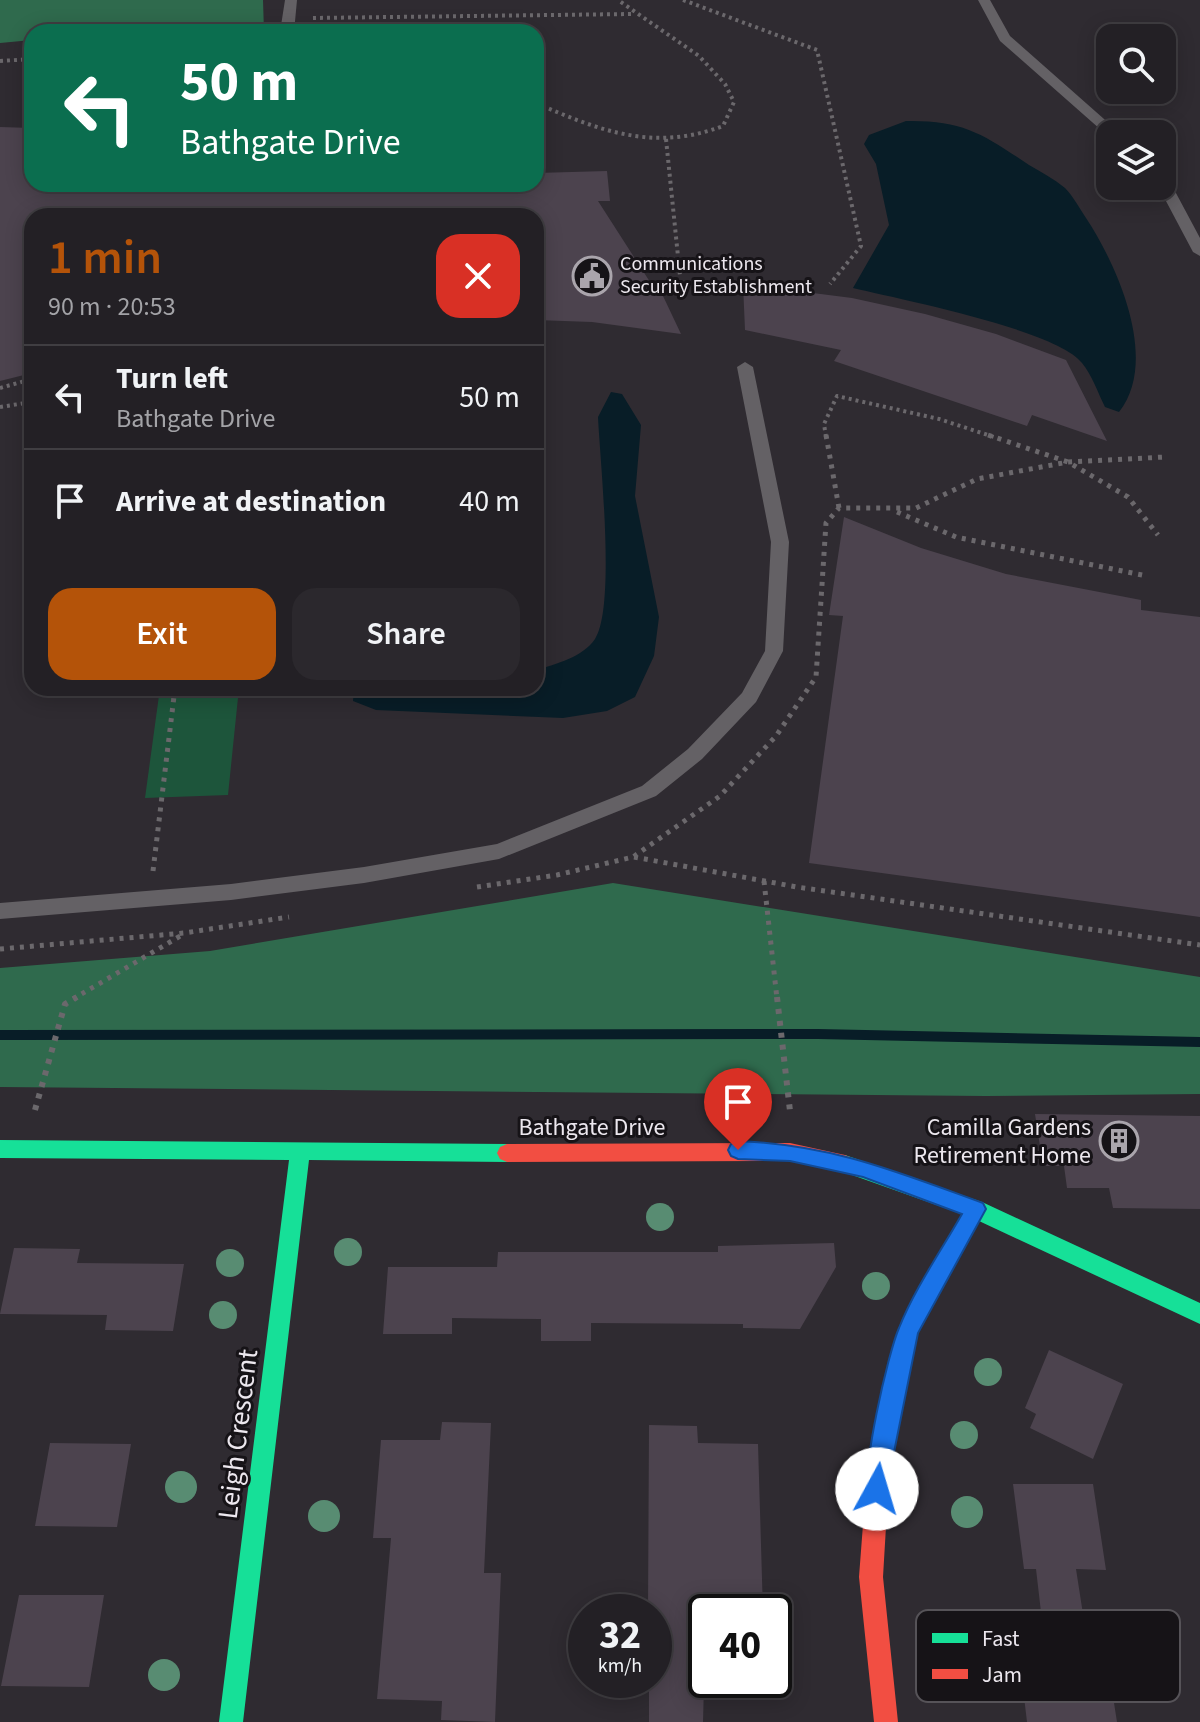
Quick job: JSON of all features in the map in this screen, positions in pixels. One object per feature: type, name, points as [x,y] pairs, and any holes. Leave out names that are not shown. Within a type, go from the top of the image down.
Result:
[{"type":"street","name":"Bathgate Drive","points":[[0,1149],[300,1153],[790,1152],[863,1168],[975,1209],[1200,1314]]},
{"type":"street","name":"Leigh Crescent","points":[[231,1722],[300,1153]]},
{"type":"street","points":[[886,1722],[871,1577],[879,1459],[908,1331],[975,1209]]},
{"type":"lane","points":[[288,24],[291,0]]},
{"type":"lane","points":[[984,0],[1005,38],[1098,120]]},
{"type":"lane","points":[[1173,200],[1200,252]]},
{"type":"lane","points":[[0,911],[150,899],[364,875],[499,851],[649,791],[695,754],[749,697],[774,651],[780,542],[745,367]]},
{"type":"path","points":[[544,107],[587,127],[637,138],[705,135],[723,126],[734,102],[727,83],[700,54],[632,14],[618,0]]},
{"type":"path","points":[[683,0],[817,50],[861,246],[830,284]]},
{"type":"path","points":[[319,24],[632,14]]},
{"type":"path","points":[[0,61],[24,60]]},
{"type":"path","points":[[666,139],[680,276]]},
{"type":"path","points":[[0,388],[24,381]]},
{"type":"path","points":[[839,508],[824,424],[837,396],[939,419],[1068,462],[1128,497],[1158,535]]},
{"type":"path","points":[[0,407],[24,403]]},
{"type":"path","points":[[839,508],[916,508],[977,479],[1068,462],[1165,457]]},
{"type":"path","points":[[826,523],[839,508]]},
{"type":"path","points":[[893,510],[956,537],[1147,576]]},
{"type":"path","points":[[150,899],[174,696]]},
{"type":"path","points":[[633,857],[764,881],[1200,945]]},
{"type":"path","points":[[764,881],[790,1115],[790,1152]]},
{"type":"path","points":[[23,1149],[65,1004],[184,933]]},
{"type":"green space","points":[[0,0],[263,0],[264,24],[24,24],[24,41],[0,43]]},
{"type":"green space","points":[[159,696],[238,696],[228,795],[145,798]]},
{"type":"green space","points":[[613,883],[1200,977],[1200,1094],[986,1096],[0,1087],[0,968],[210,951]]},
{"type":"water","points":[[906,121],[943,123],[972,131],[1052,179],[1071,195],[1110,261],[1130,313],[1136,366],[1131,391],[1119,412],[1105,407],[1082,363],[1067,351],[1042,339],[975,317],[853,288],[889,225],[876,164],[864,144],[869,135]]},
{"type":"water","points":[[611,392],[622,394],[641,425],[635,496],[659,617],[654,656],[635,697],[607,711],[563,718],[376,710],[353,701],[353,696],[544,696],[544,667],[568,659],[590,645],[601,622],[605,597],[605,532],[598,417]]},
{"type":"building","points":[[0,127],[24,128],[24,192],[544,192],[544,173],[607,171],[610,201],[598,201],[659,296],[663,296],[681,334],[592,322],[544,320],[544,208],[24,208],[24,375],[0,381]]},
{"type":"building","points":[[743,284],[852,298],[925,314],[996,334],[1066,360],[1107,441],[1032,415],[1027,426],[834,361],[841,350],[745,330]]},
{"type":"building","points":[[844,517],[921,548],[1006,574],[1141,600],[1141,610],[1200,617],[1200,917],[809,863],[843,616],[829,615]]},
{"type":"building","name":"Camilla Gardens Retirement Home","points":[[1035,1114],[1200,1116],[1200,1209],[1113,1208],[1109,1188],[1067,1188],[1064,1166],[1043,1166]]},
{"type":"building","points":[[834,1243],[836,1267],[800,1329],[743,1328],[743,1324],[591,1323],[591,1341],[541,1341],[541,1319],[452,1318],[452,1334],[383,1334],[388,1267],[497,1267],[498,1252],[718,1252],[718,1246]]},
{"type":"building","points":[[14,1248],[80,1249],[77,1263],[184,1264],[173,1331],[105,1330],[107,1315],[0,1314]]},
{"type":"building","points":[[1049,1350],[1123,1384],[1093,1459],[1030,1428],[1036,1414],[1025,1408]]},
{"type":"building","points":[[442,1422],[491,1423],[484,1573],[501,1573],[495,1722],[441,1720],[442,1701],[377,1699],[391,1538],[373,1538],[381,1440],[440,1440]]},
{"type":"building","points":[[649,1425],[697,1426],[698,1443],[758,1444],[762,1594],[688,1594],[688,1698],[704,1698],[703,1722],[649,1722],[649,1698],[672,1698],[672,1594],[648,1594]]},
{"type":"building","points":[[50,1443],[131,1444],[117,1527],[35,1526]]},
{"type":"building","points":[[1013,1484],[1093,1484],[1106,1570],[1076,1569],[1082,1610],[1041,1610],[1036,1569],[1024,1569]]},
{"type":"building","points":[[19,1595],[104,1595],[89,1687],[1,1686]]},
{"type":"building","points":[[1025,1702],[1114,1702],[1117,1722],[1027,1722]]},
{"type":"waterway","points":[[0,1035],[818,1034],[1200,1042]]},
{"type":"traffic: fast","points":[[0,1149],[507,1153]]},
{"type":"traffic: fast","points":[[231,1722],[300,1153]]},
{"type":"traffic: fast","points":[[845,1164],[975,1209],[1200,1314]]},
{"type":"traffic: fast","points":[[898,1375],[908,1331],[975,1209]]},
{"type":"traffic: jam","points":[[507,1153],[790,1152],[845,1164]]},
{"type":"traffic: jam","points":[[886,1722],[871,1577],[879,1459],[898,1375]]},
{"type":"place","name":"Communications Security Establishment","points":[[592,276]]},
{"type":"place","name":"Camilla Gardens Retirement Home","points":[[1119,1141]]},
{"type":"route","points":[[738,1150],[790,1152],[863,1168],[975,1209],[908,1331],[879,1459],[877,1489]]}]
